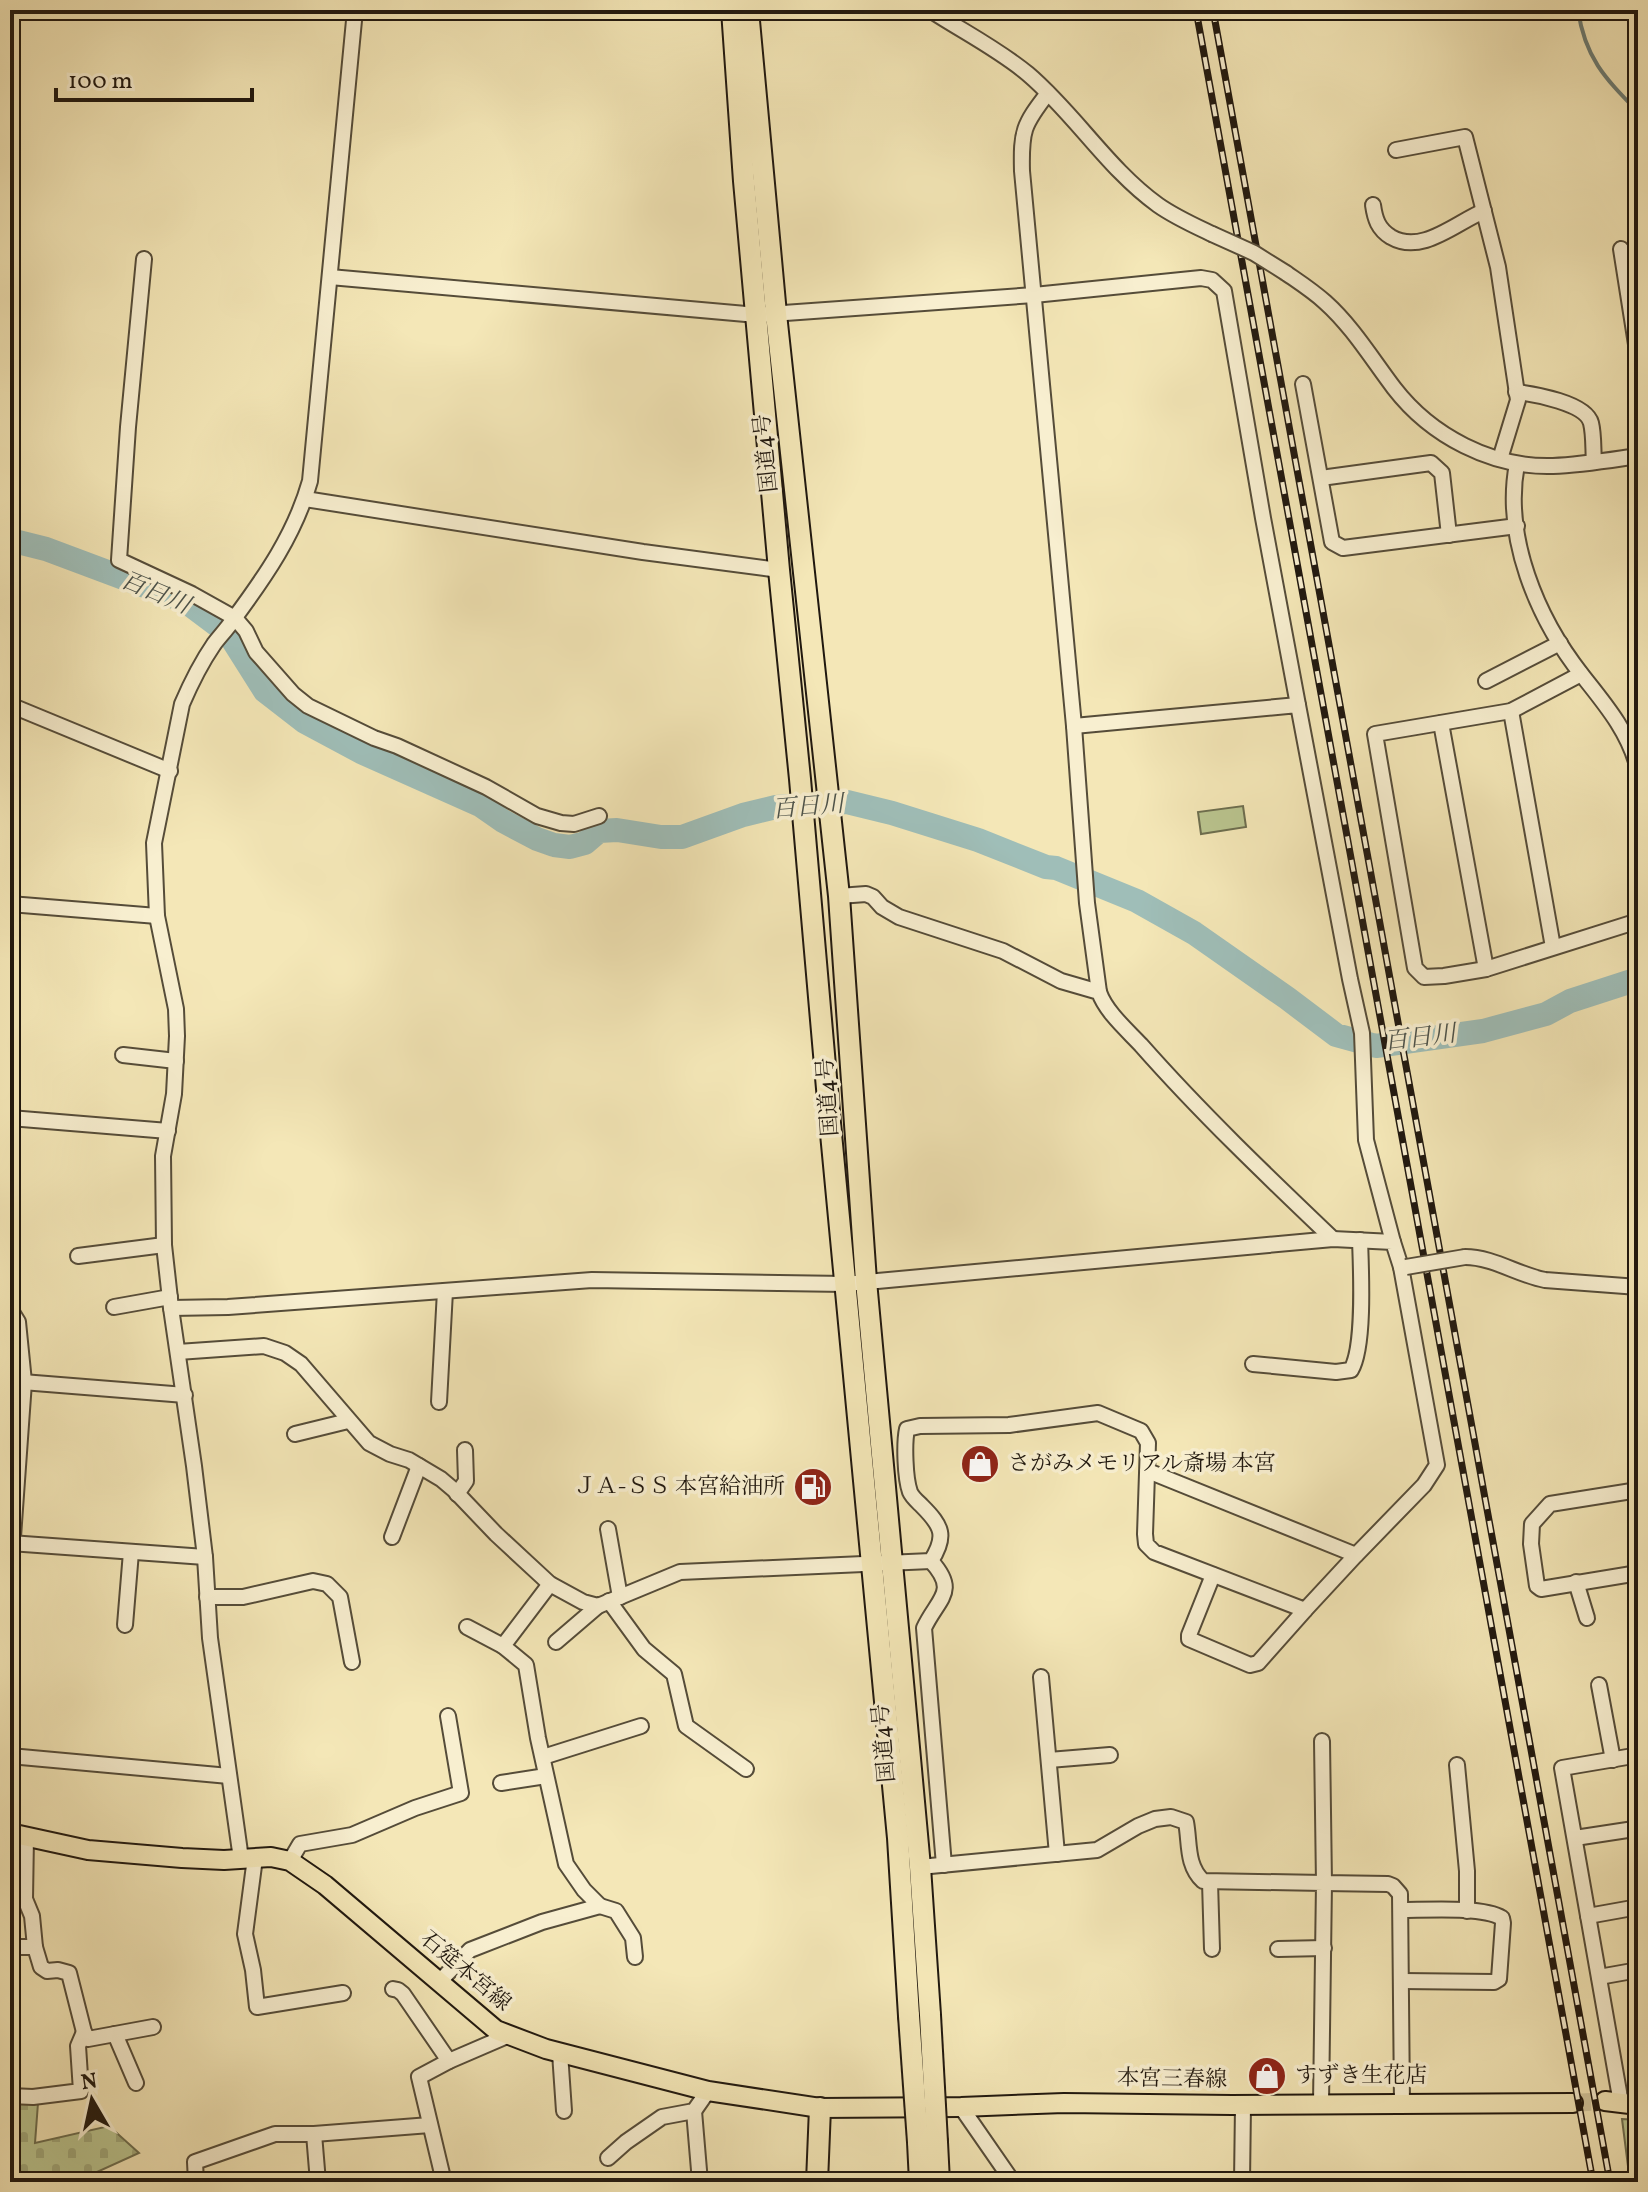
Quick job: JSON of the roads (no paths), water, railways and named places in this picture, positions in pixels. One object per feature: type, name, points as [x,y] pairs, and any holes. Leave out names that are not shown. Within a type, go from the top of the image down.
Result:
[{"type":"highway","name":"国道4号","points":[[732,10],[744,181],[767,314],[826,768],[839,896],[866,1281],[898,1838],[920,2016],[928,2142],[939,2182]]},
{"type":"highway","name":"国道4号","points":[[748,10],[779,570],[845,1284],[920,1867],[920,2016]]},
{"type":"highway","points":[[817,2182],[820,2108]]},
{"type":"highway","name":"国道4号","points":[[920,2182],[928,2142]]},
{"type":"main road","name":"石筵本宮線","points":[[18,1835],[88,1850],[182,1858],[281,1858],[290,1861],[325,1885],[496,2030],[560,2053],[708,2091],[820,2108],[961,2107]]},
{"type":"main road","name":"本宮三春線","points":[[961,2107],[1064,2103],[1573,2103]]},
{"type":"street","points":[[343,1993],[257,2007],[245,1934],[248,1858],[229,1776],[211,1651],[205,1557],[164,1245],[163,1156],[174,1094],[176,1009],[157,916],[154,843],[182,704],[190,685],[214,644],[234,620],[287,541],[310,481],[355,10]]},
{"type":"street","points":[[930,10],[1027,73],[1157,205],[1179,219],[1254,253],[1327,303],[1395,390],[1436,430],[1482,453],[1517,464],[1554,466],[1638,456]]},
{"type":"street","points":[[1048,93],[1030,116],[1023,132],[1022,171],[1074,726],[1087,903],[1099,992],[1107,1006],[1159,1066],[1242,1153],[1333,1239]]},
{"type":"street","points":[[1396,150],[1465,137],[1498,267],[1518,400],[1500,459]]},
{"type":"street","points":[[1373,205],[1376,222],[1382,231],[1408,243],[1442,234],[1466,218],[1484,211]]},
{"type":"street","points":[[1621,249],[1638,357]]},
{"type":"street","points":[[144,259],[119,560],[192,594],[234,620],[246,631],[256,652],[293,694],[308,706],[486,787],[537,816],[574,824],[599,816]]},
{"type":"street","points":[[330,277],[767,314],[1034,295],[1201,278],[1212,280],[1224,291],[1263,518],[1362,1033],[1366,1140],[1393,1242],[1404,1267],[1437,1465],[1424,1485],[1258,1663],[1250,1665],[1189,1639],[1213,1575]]},
{"type":"street","points":[[1303,384],[1332,542],[1343,548],[1517,526]]},
{"type":"street","points":[[1516,392],[1559,400],[1588,417],[1594,462]]},
{"type":"street","points":[[1321,478],[1431,463],[1442,473],[1449,535]]},
{"type":"street","points":[[1517,464],[1513,498],[1524,567],[1547,621],[1581,674],[1619,723],[1638,769]]},
{"type":"street","points":[[305,499],[779,570]]},
{"type":"street","points":[[1486,681],[1560,643]]},
{"type":"street","points":[[1581,674],[1511,711],[1375,734],[1415,968],[1424,977],[1486,969],[1638,921]]},
{"type":"street","points":[[10,705],[170,771]]},
{"type":"street","points":[[1074,726],[1298,705]]},
{"type":"street","points":[[1511,711],[1553,947]]},
{"type":"street","points":[[1441,723],[1486,969]]},
{"type":"street","points":[[839,896],[866,894],[899,917],[1003,951],[1061,981],[1099,992]]},
{"type":"street","points":[[10,904],[157,916]]},
{"type":"street","points":[[123,1055],[176,1061]]},
{"type":"street","points":[[10,1118],[168,1131]]},
{"type":"street","points":[[114,1307],[171,1302],[228,1307],[592,1280],[845,1284],[1333,1239],[1393,1242]]},
{"type":"street","points":[[1253,1364],[1336,1372],[1351,1370],[1362,1304],[1360,1240]]},
{"type":"street","points":[[78,1256],[164,1245]]},
{"type":"street","points":[[1404,1267],[1465,1257],[1485,1259],[1545,1280],[1638,1287]]},
{"type":"street","points":[[439,1402],[445,1291]]},
{"type":"street","points":[[10,1309],[18,1322],[10,1544],[205,1557]]},
{"type":"street","points":[[178,1352],[264,1346],[285,1353],[301,1364],[369,1443],[441,1479],[550,1584],[583,1602],[609,1601]]},
{"type":"street","points":[[17,1381],[185,1395]]},
{"type":"street","points":[[931,1561],[939,1549],[942,1533],[935,1520],[911,1494],[905,1454],[907,1429],[920,1426],[999,1425],[1098,1413],[1141,1431],[1148,1443],[1145,1534],[1146,1544],[1154,1552],[1305,1610]]},
{"type":"street","points":[[295,1434],[348,1421]]},
{"type":"street","points":[[457,1494],[466,1481],[465,1450]]},
{"type":"street","points":[[392,1537],[419,1466]]},
{"type":"street","points":[[1148,1471],[1356,1555]]},
{"type":"street","points":[[1638,1490],[1550,1504],[1532,1524],[1531,1544],[1537,1586],[1541,1589],[1638,1573]]},
{"type":"street","points":[[608,1529],[609,1601],[644,1649],[674,1674],[686,1726],[746,1769]]},
{"type":"street","points":[[125,1625],[131,1552]]},
{"type":"street","points":[[556,1642],[609,1601],[680,1572],[931,1561]]},
{"type":"street","points":[[931,1561],[944,1578],[945,1587],[943,1598],[924,1628],[944,1865]]},
{"type":"street","points":[[207,1597],[243,1597],[313,1581],[327,1584],[340,1597],[352,1662]]},
{"type":"street","points":[[1576,1582],[1587,1618]]},
{"type":"street","points":[[503,1646],[550,1584]]},
{"type":"street","points":[[467,1627],[503,1646],[526,1665],[566,1864],[600,1906],[616,1911],[633,1938],[635,1957]]},
{"type":"street","points":[[1041,1677],[1057,1854]]},
{"type":"street","points":[[1599,1685],[1613,1760]]},
{"type":"street","points":[[290,1861],[300,1844],[352,1835],[415,1808],[461,1793],[448,1716]]},
{"type":"street","points":[[543,1757],[641,1726]]},
{"type":"street","points":[[1321,2104],[1324,1948],[1322,1741]]},
{"type":"street","points":[[1049,1760],[1110,1755]]},
{"type":"street","points":[[10,1756],[229,1776]]},
{"type":"street","points":[[1621,2103],[1562,1768],[1633,1756]]},
{"type":"street","points":[[1457,1765],[1467,1871],[1467,1911]]},
{"type":"street","points":[[501,1783],[546,1776]]},
{"type":"street","points":[[920,1867],[1097,1850],[1138,1826],[1171,1817],[1186,1822],[1190,1860],[1200,1879],[1210,1882],[1393,1886],[1400,1894],[1401,1910],[1402,2104]]},
{"type":"street","points":[[1575,1838],[1634,1829]]},
{"type":"street","points":[[18,1835],[25,1899],[32,1916],[35,1947],[41,1967],[47,1971],[69,1973],[88,2039],[153,2027]]},
{"type":"street","points":[[1210,1882],[1212,1949]]},
{"type":"street","points":[[440,1981],[470,1950],[542,1922],[600,1906]]},
{"type":"street","points":[[1588,1916],[1638,1907]]},
{"type":"street","points":[[1401,1910],[1493,1913],[1502,1918],[1503,1923],[1499,1979],[1486,1982],[1402,1981]]},
{"type":"street","points":[[10,1947],[35,1947]]},
{"type":"street","points":[[1278,1949],[1324,1948]]},
{"type":"street","points":[[1599,1977],[1638,1970]]},
{"type":"street","points":[[393,1989],[403,1994],[449,2061]]},
{"type":"street","points":[[10,2096],[33,2097],[81,2091],[78,2046],[84,2032]]},
{"type":"street","points":[[115,2034],[136,2083]]},
{"type":"street","points":[[444,2182],[419,2077],[507,2036]]},
{"type":"street","points":[[560,2053],[564,2111]]},
{"type":"street","points":[[700,2182],[694,2111],[708,2091]]},
{"type":"street","points":[[1242,2182],[1243,2105]]},
{"type":"street","points":[[961,2107],[1013,2182]]},
{"type":"street","points":[[608,2158],[662,2117],[694,2111]]},
{"type":"street","points":[[196,2182],[195,2162],[275,2134],[430,2125]]},
{"type":"street","points":[[314,2134],[318,2182]]},
{"type":"waterway","points":[[1578,10],[1581,27],[1598,66],[1638,112]]},
{"type":"waterway","name":"百日川","points":[[10,540],[46,549],[185,601],[229,634],[265,691],[305,722],[361,752],[480,805],[503,821],[554,845],[570,847],[585,843],[599,831],[682,837],[743,815],[776,807],[847,802],[892,813],[1056,868],[1137,901],[1194,933],[1336,1035],[1376,1046],[1483,1031],[1546,1014],[1570,1001],[1638,979]]},
{"type":"tunnel","points":[[1573,2103],[1605,2101]]},
{"type":"railway","points":[[1196,10],[1593,2182]]},
{"type":"railway","points":[[1213,10],[1610,2182]]},
{"type":"place","name":"さがみメモリアル斎場 本宮","points":[[980,1464]]},
{"type":"place","name":"ＪＡ-ＳＳ 本宮給油所","points":[[813,1487]]},
{"type":"place","name":"すずき生花店","points":[[1267,2076]]}]
